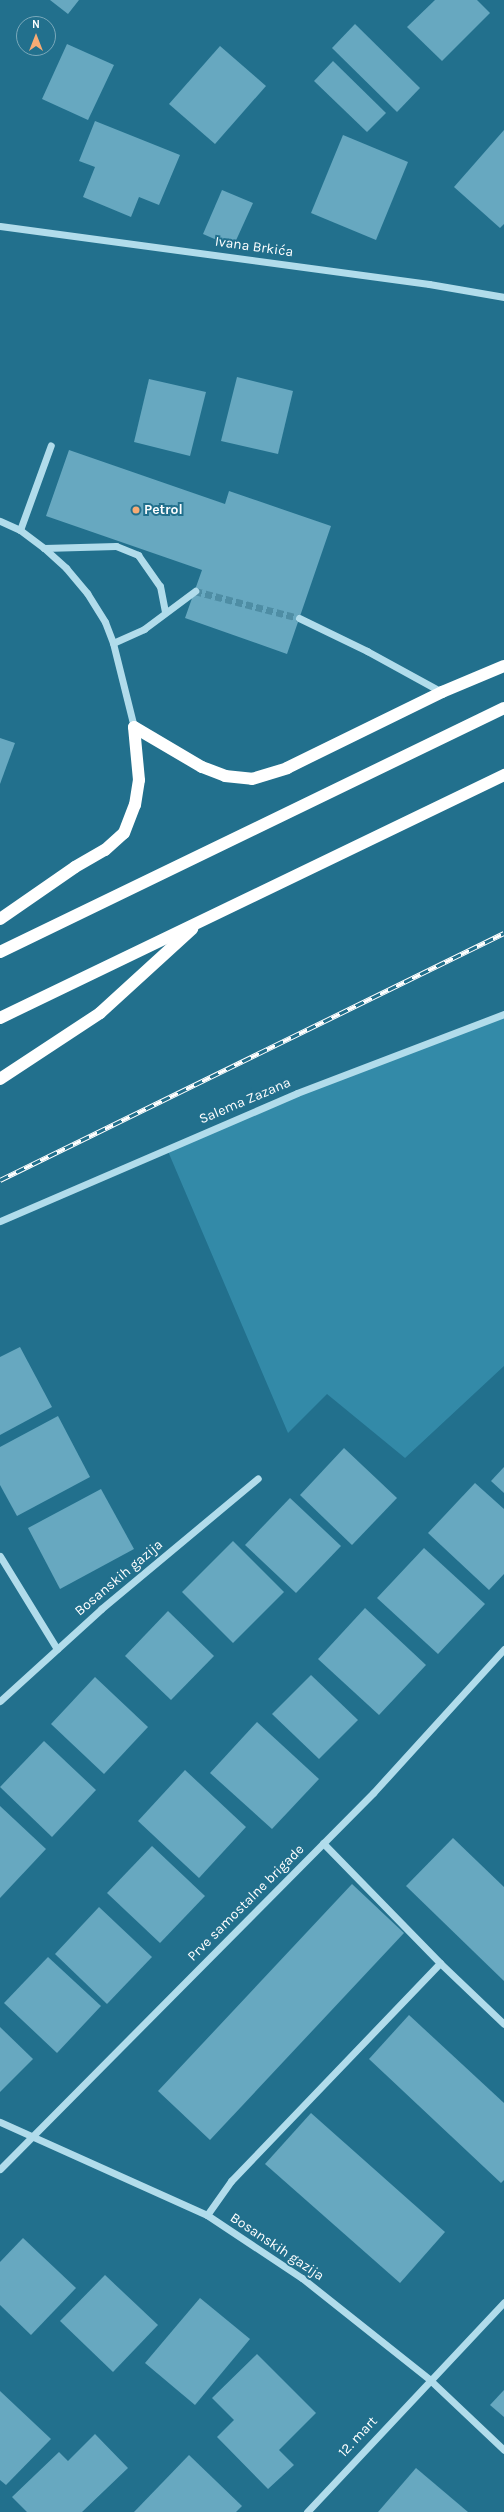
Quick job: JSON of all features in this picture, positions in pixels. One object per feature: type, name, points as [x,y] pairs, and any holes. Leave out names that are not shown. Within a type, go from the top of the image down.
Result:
[{"type":"highway","points":[[134,727],[202,767],[225,776],[252,779],[287,768],[442,692],[504,666]]},
{"type":"highway","points":[[0,952],[504,708]]},
{"type":"highway","points":[[0,919],[75,867],[106,850],[124,833],[135,805],[139,780],[134,727]]},
{"type":"highway","points":[[0,1018],[504,775]]},
{"type":"highway","points":[[0,1079],[100,1014],[201,920]]},
{"type":"street","name":"Ivana Brkića","points":[[0,225],[429,284],[504,297]]},
{"type":"street","points":[[20,530],[50,445]]},
{"type":"street","points":[[0,521],[20,530],[44,548],[66,568],[87,594],[105,622],[113,643],[134,727]]},
{"type":"street","points":[[44,548],[116,546],[138,555],[160,586],[165,612]]},
{"type":"street","points":[[113,643],[144,629],[195,591]]},
{"type":"street","points":[[299,618],[367,650],[442,692]]},
{"type":"street","name":"Salema Zazana","points":[[0,1221],[297,1093],[504,1014]]},
{"type":"street","name":"Bosanskih gazija","points":[[0,1701],[57,1649],[258,1478]]},
{"type":"street","points":[[0,1556],[57,1649]]},
{"type":"street","name":"Prve samostalne brigade","points":[[0,2169],[323,1843],[504,1649]]},
{"type":"street","points":[[323,1843],[440,1963],[504,2024]]},
{"type":"street","points":[[206,2215],[231,2181],[440,1963]]},
{"type":"street","name":"Bosanskih gazija","points":[[0,2122],[206,2215],[302,2278],[429,2379],[504,2450]]},
{"type":"street","name":"12. mart","points":[[307,2512],[429,2379],[504,2302]]},
{"type":"shaded area","points":[[504,1014],[504,1366],[405,1458],[327,1394],[288,1433],[167,1149],[297,1093]]},
{"type":"building","points":[[50,0],[79,0],[68,14]]},
{"type":"building","points":[[435,0],[477,0],[490,13],[442,61],[407,27]]},
{"type":"building","points":[[355,24],[420,88],[397,112],[332,48]]},
{"type":"building","points":[[67,44],[114,65],[88,120],[42,99]]},
{"type":"building","points":[[220,46],[266,86],[215,144],[169,104]]},
{"type":"building","points":[[333,61],[386,113],[367,132],[314,81]]},
{"type":"building","points":[[95,121],[180,155],[159,205],[139,197],[131,217],[83,197],[95,167],[79,161]]},
{"type":"building","points":[[504,130],[504,224],[500,228],[454,187]]},
{"type":"building","points":[[343,135],[408,162],[376,240],[311,213]]},
{"type":"building","points":[[222,190],[253,203],[233,247],[203,234]]},
{"type":"building","points":[[237,377],[293,391],[278,454],[221,441]]},
{"type":"building","points":[[149,379],[206,392],[190,456],[134,442]]},
{"type":"building","points":[[69,450],[225,504],[229,491],[331,526],[287,654],[185,618],[202,570],[46,516]]},
{"type":"building","points":[[0,738],[15,743],[0,784]]},
{"type":"building","points":[[20,1347],[52,1407],[0,1435],[0,1357]]},
{"type":"building","points":[[58,1416],[90,1477],[17,1516],[0,1485],[0,1447]]},
{"type":"building","points":[[344,1448],[397,1498],[352,1545],[300,1495]]},
{"type":"building","points":[[504,1467],[504,1493],[491,1481]]},
{"type":"building","points":[[475,1483],[504,1509],[504,1574],[489,1590],[428,1533]]},
{"type":"building","points":[[101,1489],[134,1549],[60,1589],[28,1528]]},
{"type":"building","points":[[290,1498],[341,1546],[296,1593],[245,1545]]},
{"type":"building","points":[[233,1541],[284,1592],[233,1643],[182,1592]]},
{"type":"building","points":[[424,1548],[485,1604],[438,1654],[377,1598]]},
{"type":"building","points":[[365,1608],[426,1665],[379,1715],[318,1659]]},
{"type":"building","points":[[168,1611],[214,1656],[171,1700],[125,1656]]},
{"type":"building","points":[[311,1675],[358,1720],[319,1759],[272,1714]]},
{"type":"building","points":[[95,1677],[148,1727],[104,1774],[51,1724]]},
{"type":"building","points":[[257,1722],[319,1779],[272,1829],[210,1773]]},
{"type":"building","points":[[44,1741],[96,1790],[52,1837],[0,1787]]},
{"type":"building","points":[[185,1770],[246,1827],[199,1878],[138,1821]]},
{"type":"building","points":[[0,1806],[46,1849],[0,1898]]},
{"type":"building","points":[[453,1838],[504,1887],[504,1981],[406,1886]]},
{"type":"building","points":[[152,1846],[205,1896],[160,1943],[107,1893]]},
{"type":"building","points":[[352,1884],[404,1933],[210,2140],[158,2091]]},
{"type":"building","points":[[99,1907],[152,1957],[107,2004],[55,1954]]},
{"type":"building","points":[[48,1957],[101,2006],[57,2053],[4,2003]]},
{"type":"building","points":[[409,2015],[504,2103],[504,2180],[501,2183],[369,2059]]},
{"type":"building","points":[[0,2027],[33,2059],[0,2092]]},
{"type":"building","points":[[311,2113],[445,2232],[400,2283],[265,2164]]},
{"type":"building","points":[[23,2238],[76,2288],[31,2335],[0,2305],[0,2262]]},
{"type":"building","points":[[105,2275],[158,2325],[113,2372],[60,2321]]},
{"type":"building","points":[[200,2298],[250,2339],[195,2405],[145,2363]]},
{"type":"building","points":[[257,2354],[316,2413],[279,2450],[294,2465],[268,2489],[217,2437],[234,2420],[212,2398]]},
{"type":"building","points":[[504,2390],[504,2417],[490,2405]]},
{"type":"building","points":[[0,2391],[51,2439],[6,2485],[0,2480]]},
{"type":"building","points":[[95,2434],[128,2468],[82,2512],[27,2512],[12,2497],[59,2452],[68,2461]]},
{"type":"building","points":[[189,2455],[242,2506],[236,2512],[134,2512]]},
{"type":"building","points":[[416,2468],[468,2512],[378,2512]]},
{"type":"tunnel","points":[[195,591],[299,618]]},
{"type":"railway","points":[[0,1180],[504,933]]},
{"type":"place","name":"Petrol","points":[[136,510]]}]
